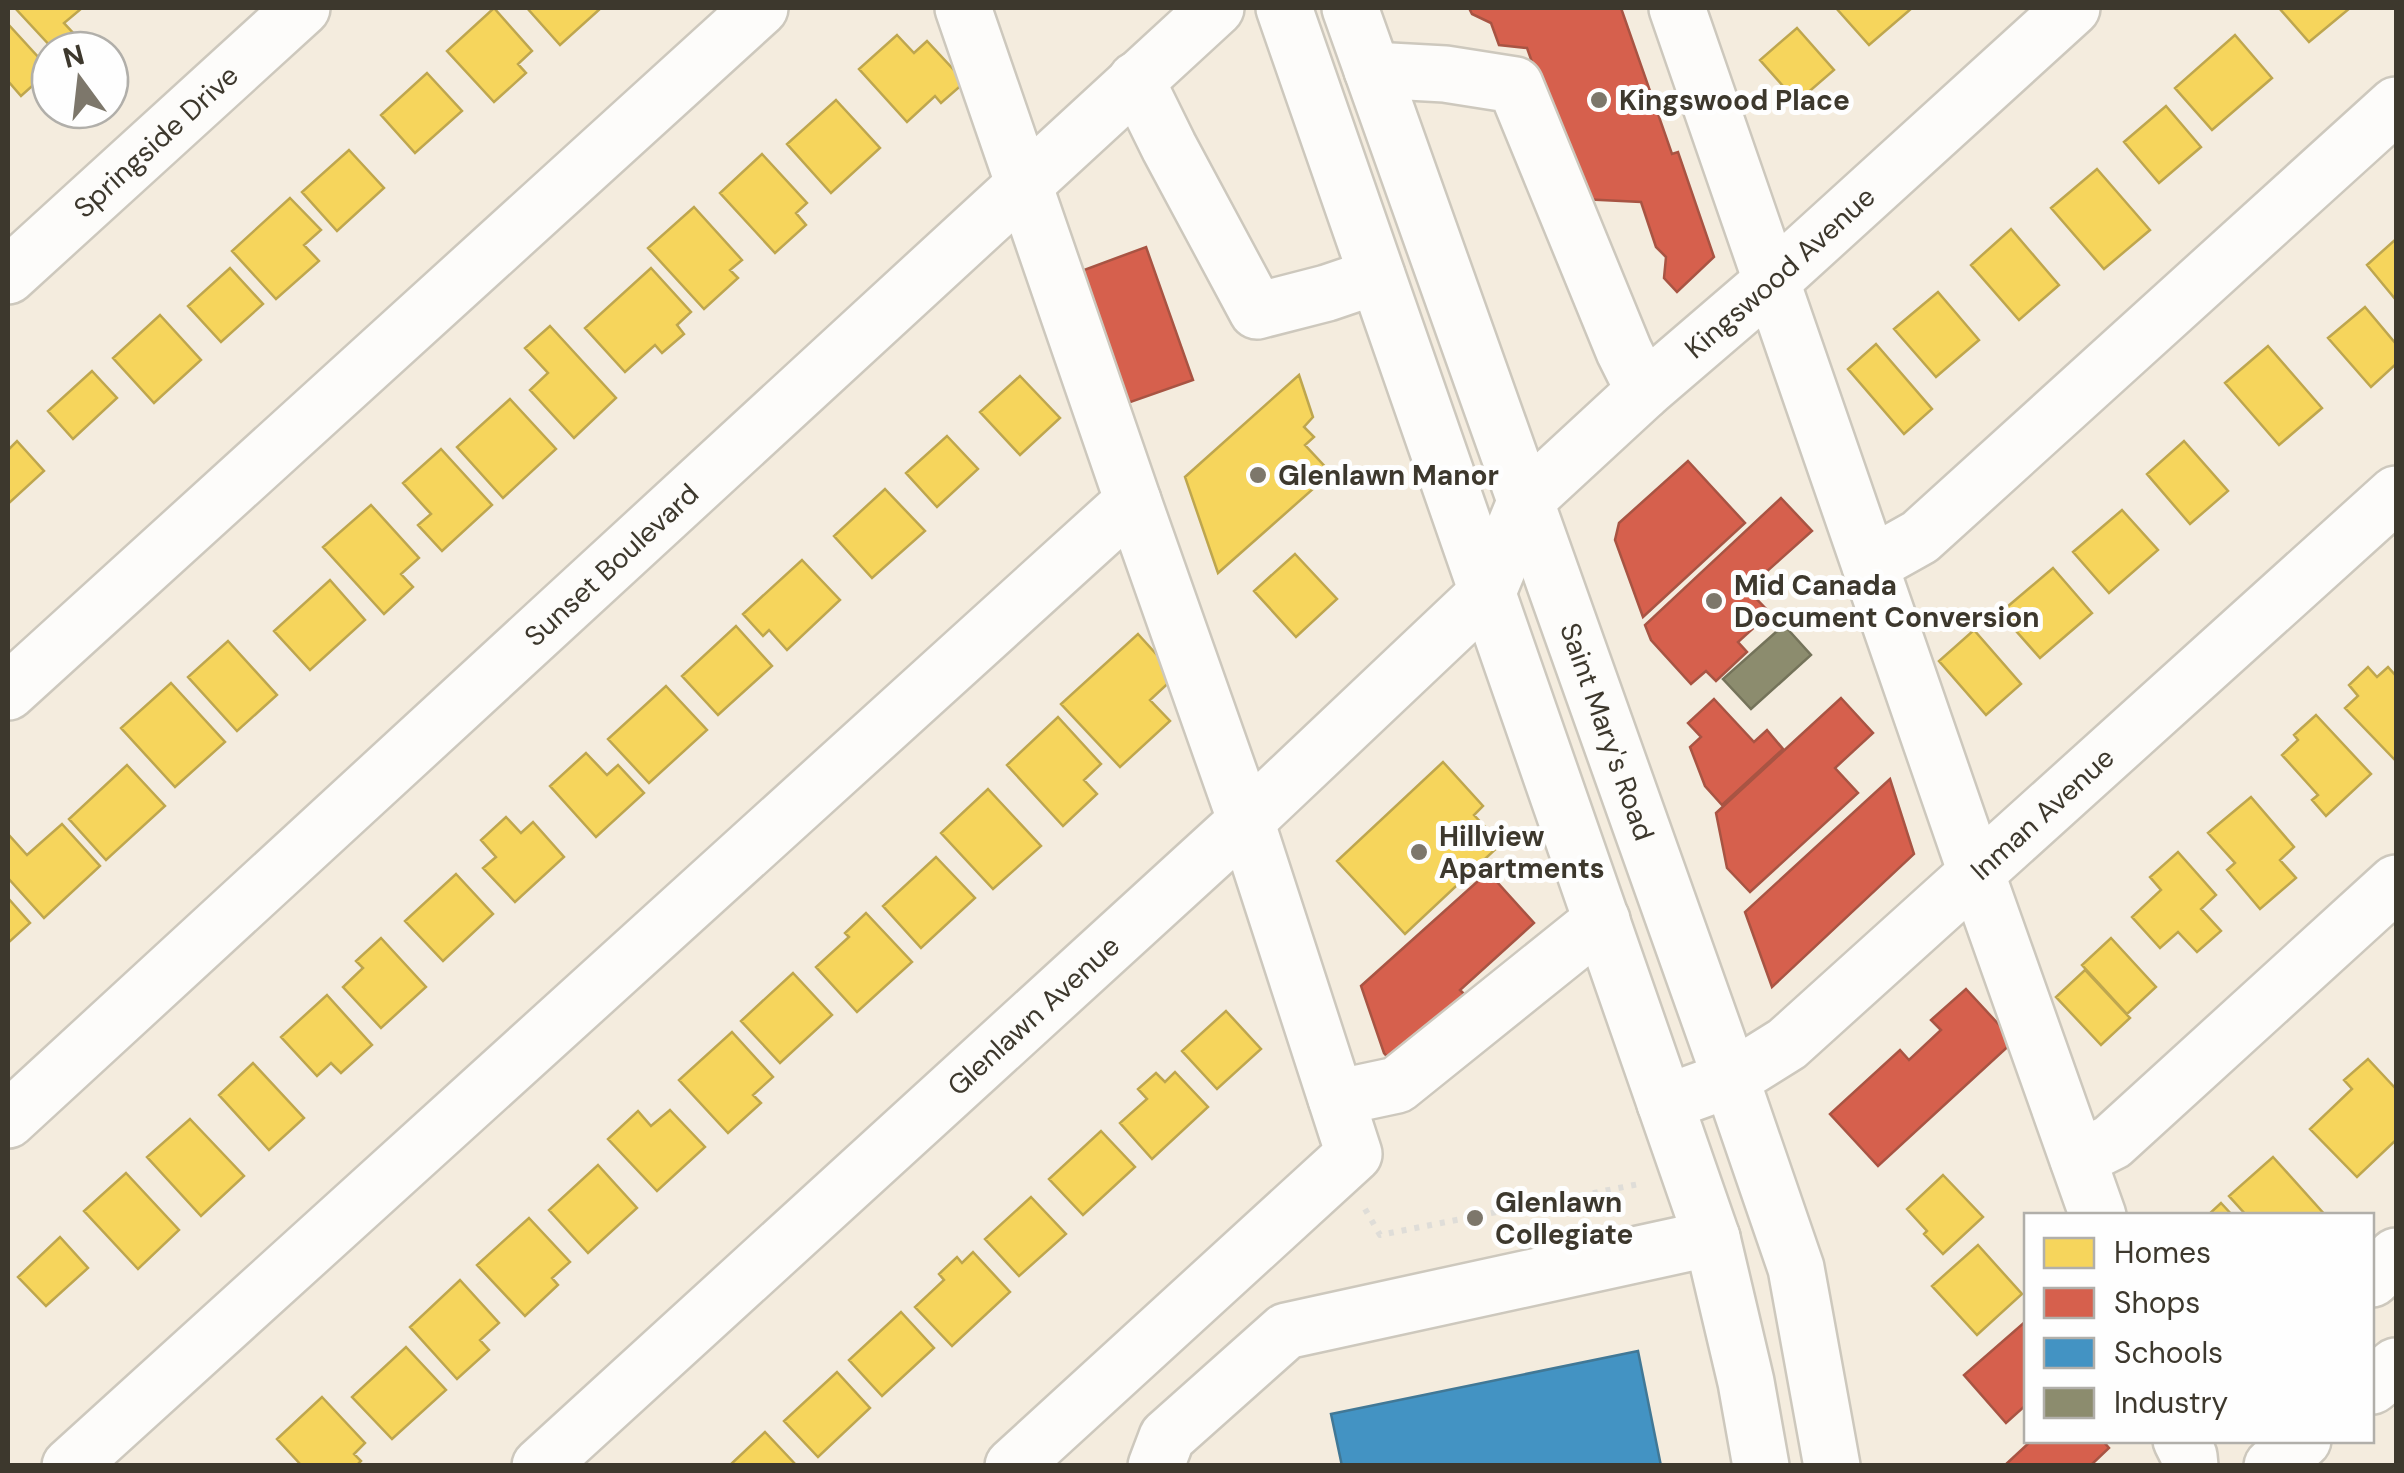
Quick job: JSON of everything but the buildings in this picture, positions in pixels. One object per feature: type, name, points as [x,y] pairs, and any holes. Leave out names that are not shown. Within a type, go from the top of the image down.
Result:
[{"type":"street","name":"Springside Drive","points":[[8,276],[302,8]]},
{"type":"street","points":[[8,692],[760,8]]},
{"type":"street","points":[[963,8],[1246,821],[1354,1154],[1013,1466]]},
{"type":"street","name":"Sunset Boulevard","points":[[8,1120],[1216,8]]},
{"type":"street","points":[[1284,8],[1377,276],[1496,571],[1602,920],[1712,1238],[1761,1466]]},
{"type":"street","name":"Saint Mary's Road","points":[[1350,8],[1796,1268],[1832,1466]]},
{"type":"street","points":[[1676,8],[2097,1213]]},
{"type":"street","name":"Kingswood Avenue","points":[[1496,571],[1526,500],[2072,8]]},
{"type":"street","points":[[1372,70],[1445,74],[1515,85],[1644,391]]},
{"type":"street","points":[[1136,80],[1258,312],[1377,276]]},
{"type":"street","points":[[1870,565],[1920,538],[2396,104]]},
{"type":"street","name":"Inman Avenue","points":[[1666,1102],[1731,1079],[1787,1044],[2396,494]]},
{"type":"street","points":[[70,1466],[1132,502]]},
{"type":"street","name":"Glenlawn Avenue","points":[[540,1466],[1246,821],[1496,571]]},
{"type":"street","points":[[2078,1159],[2112,1142],[2396,883]]},
{"type":"street","points":[[1336,1098],[1397,1085],[1602,920]]},
{"type":"street","points":[[1156,1466],[1167,1437],[1286,1331],[1712,1238]]},
{"type":"street","points":[[2374,1277],[2396,1256]]},
{"type":"street","points":[[2374,1384],[2396,1366]]},
{"type":"street","points":[[2272,1466],[2300,1443]]},
{"type":"path","points":[[1340,1166],[1380,1234],[1639,1184]]},
{"type":"place","name":"Kingswood Place","points":[[1599,100]]},
{"type":"place","name":"Glenlawn Manor","points":[[1258,475]]},
{"type":"place","name":"Mid Canada Document Conversion","points":[[1714,601]]},
{"type":"place","name":"Hillview Apartments","points":[[1419,852]]},
{"type":"place","name":"Glenlawn Collegiate","points":[[1475,1218]]}]
